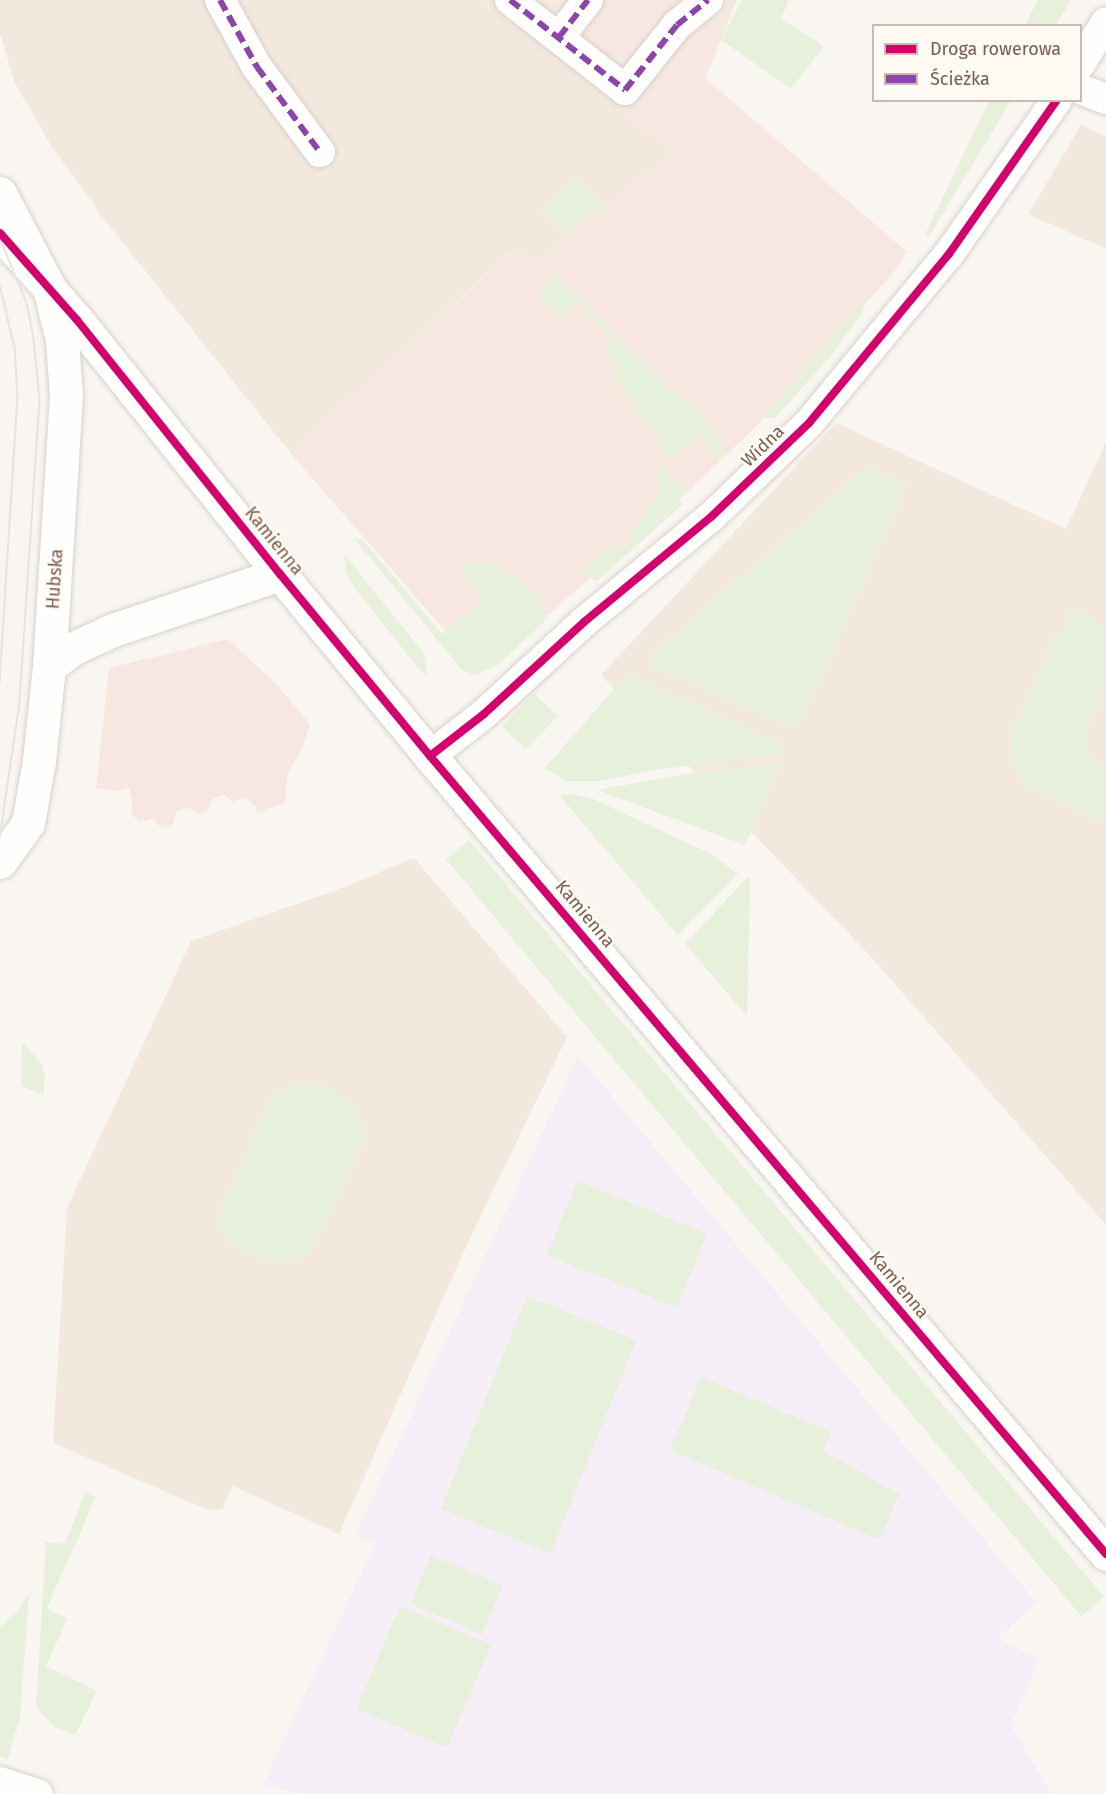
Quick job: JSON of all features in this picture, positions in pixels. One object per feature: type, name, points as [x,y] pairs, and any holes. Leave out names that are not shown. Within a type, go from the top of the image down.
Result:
[{"type":"street","points":[[220,0],[257,67],[320,152]]},
{"type":"street","points":[[510,0],[625,90],[677,25],[708,0]]},
{"type":"street","points":[[559,37],[588,0]]},
{"type":"street","points":[[1082,61],[1106,22]]},
{"type":"street","points":[[1082,90],[1106,99]]},
{"type":"street","name":"Widna","points":[[430,756],[484,714],[584,622],[711,517],[808,423],[937,270],[1056,102]]},
{"type":"street","points":[[0,193],[49,286]]},
{"type":"street","points":[[0,233],[49,286]]},
{"type":"street","name":"Kamienna","points":[[49,286],[430,756],[1106,1554]]},
{"type":"street","name":"Hubska","points":[[0,862],[28,823],[39,761],[49,667],[66,396],[62,340],[49,286]]},
{"type":"street","points":[[49,667],[72,649],[113,630],[280,573]]},
{"type":"street","points":[[0,1782],[38,1794]]},
{"type":"shaded area","points":[[0,0],[480,0],[671,148],[666,159],[541,262],[510,252],[292,455],[104,219],[50,144],[15,83],[0,34]]},
{"type":"shaded area","points":[[480,0],[737,0],[705,78],[907,252],[894,272],[755,428],[670,508],[497,660],[474,664],[292,455],[511,252],[541,262],[666,159],[671,148]]},
{"type":"shaded area","points":[[1081,125],[1106,136],[1106,249],[1028,214]]},
{"type":"shaded area","points":[[836,423],[1066,529],[1106,442],[1106,1225],[873,959],[601,675]]},
{"type":"shaded area","points":[[228,639],[275,683],[310,724],[300,753],[288,772],[285,803],[257,813],[256,807],[246,798],[233,802],[224,795],[212,799],[208,811],[199,815],[188,807],[176,812],[173,825],[162,828],[152,819],[139,822],[131,813],[132,801],[129,788],[117,791],[96,788],[109,668]]},
{"type":"shaded area","points":[[414,858],[567,1037],[464,1251],[339,1534],[233,1486],[223,1508],[210,1511],[53,1443],[67,1208],[191,941],[337,890]]},
{"type":"shaded area","points":[[578,1056],[1037,1603],[997,1638],[1039,1659],[1011,1725],[1051,1794],[300,1794],[263,1784],[375,1544],[355,1536]]},
{"type":"green space","points":[[742,0],[789,0],[781,18],[824,46],[791,89],[721,40]]},
{"type":"green space","points":[[1038,0],[1071,0],[1057,24],[1026,24]]},
{"type":"green space","points":[[989,102],[1010,102],[928,238],[925,235]]},
{"type":"green space","points":[[574,179],[605,203],[566,235],[541,208]]},
{"type":"green space","points":[[556,276],[667,387],[700,413],[722,442],[724,451],[717,464],[701,435],[669,459],[630,399],[611,377],[618,371],[603,353],[613,342],[578,303],[560,318],[538,291]]},
{"type":"green space","points":[[866,298],[863,311],[832,355],[775,418],[761,418]]},
{"type":"green space","points":[[663,466],[687,492],[679,499],[683,504],[597,581],[581,574],[614,543],[621,549],[632,539],[628,532],[654,503],[660,469]]},
{"type":"green space","points":[[867,467],[907,485],[797,730],[652,666],[651,655]]},
{"type":"green space","points":[[354,538],[363,540],[442,634],[484,598],[459,568],[470,562],[489,563],[518,578],[533,590],[540,601],[544,622],[499,664],[475,675],[462,670]]},
{"type":"green space","points":[[344,554],[425,655],[427,676],[418,668],[354,587],[346,572]]},
{"type":"green space","points":[[1079,614],[1092,617],[1106,634],[1099,710],[1089,722],[1086,737],[1089,754],[1095,764],[1106,773],[1106,823],[1026,785],[1013,767],[1011,755],[1011,735],[1053,639],[1065,628],[1067,615]]},
{"type":"green space","points":[[629,675],[780,743],[783,749],[781,754],[660,769],[597,781],[565,781],[545,768],[622,680]]},
{"type":"green space","points":[[534,693],[558,716],[526,749],[502,726]]},
{"type":"green space","points":[[781,764],[745,845],[597,790],[692,773]]},
{"type":"green space","points":[[573,794],[591,798],[713,855],[738,874],[678,935],[559,795]]},
{"type":"green space","points":[[469,840],[1104,1597],[1081,1616],[446,859]]},
{"type":"green space","points":[[747,878],[750,880],[747,1016],[685,944]]},
{"type":"green space","points":[[22,1042],[42,1064],[45,1076],[43,1095],[21,1086]]},
{"type":"green space","points":[[306,1082],[324,1087],[353,1105],[365,1127],[365,1138],[315,1245],[303,1259],[272,1262],[230,1245],[218,1226],[218,1216],[271,1096],[289,1085]]},
{"type":"green space","points":[[577,1181],[707,1233],[677,1308],[547,1255]]},
{"type":"green space","points":[[527,1296],[636,1340],[550,1553],[441,1509]]},
{"type":"green space","points":[[701,1377],[831,1432],[823,1451],[899,1494],[880,1540],[670,1450]]},
{"type":"green space","points":[[85,1492],[96,1497],[47,1608],[67,1619],[46,1666],[97,1691],[75,1735],[54,1727],[36,1707],[46,1542],[65,1544]]},
{"type":"green space","points":[[431,1555],[503,1585],[482,1634],[410,1604]]},
{"type":"green space","points":[[29,1593],[20,1716],[8,1759],[0,1756],[0,1627],[20,1608]]},
{"type":"green space","points":[[400,1606],[491,1645],[447,1748],[356,1709]]},
{"type":"tram line","points":[[0,238],[27,303],[34,339],[40,400],[20,703],[0,839]]},
{"type":"tram line","points":[[0,285],[15,348],[18,396],[0,683]]},
{"type":"marked path","points":[[220,0],[257,67],[320,152]]},
{"type":"marked path","points":[[510,0],[625,90],[677,25],[708,0]]},
{"type":"marked path","points":[[559,37],[588,0]]},
{"type":"cycle path","points":[[430,756],[484,714],[584,622],[711,517],[809,423],[949,254],[1056,102]]},
{"type":"cycle path","points":[[0,233],[77,320],[280,574],[430,756],[1106,1554]]}]
